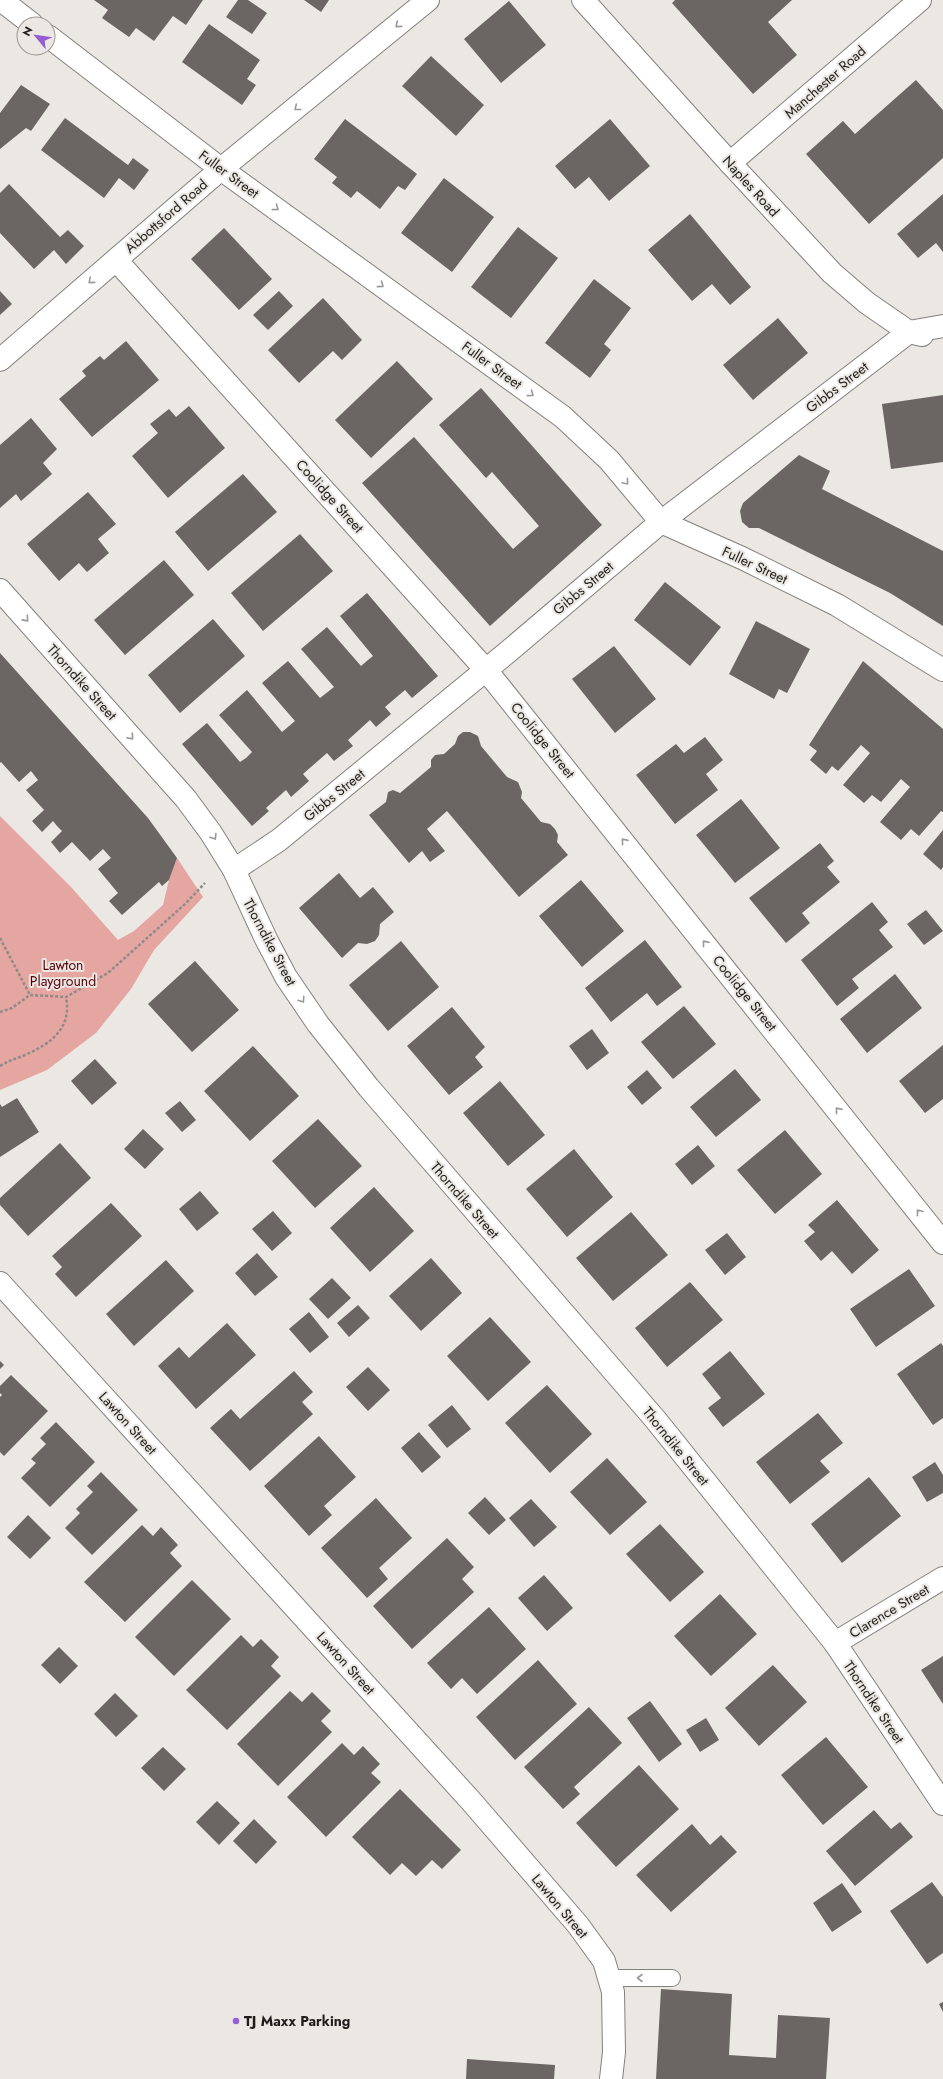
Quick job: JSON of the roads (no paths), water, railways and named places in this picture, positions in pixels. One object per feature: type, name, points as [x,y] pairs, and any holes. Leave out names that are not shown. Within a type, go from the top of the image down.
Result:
[{"type":"street","points":[[0,0],[21,16]]},
{"type":"street","name":"Abbottsford Road","points":[[0,360],[221,169],[428,0]]},
{"type":"street","name":"Naples Road","points":[[583,0],[730,163],[832,273],[867,303],[909,332],[943,340]]},
{"type":"street","name":"Manchester Road","points":[[730,163],[920,0]]},
{"type":"street","name":"Fuller Street","points":[[56,42],[221,169],[563,417],[609,460],[660,522],[742,558],[837,605],[943,670]]},
{"type":"street","name":"Coolidge Street","points":[[116,260],[486,670],[943,1243]]},
{"type":"street","name":"Gibbs Street","points":[[234,870],[279,840],[486,670],[660,522],[909,332],[943,326]]},
{"type":"street","name":"Thorndike Street","points":[[0,590],[186,799],[211,833],[234,870],[266,940],[286,977],[318,1024],[369,1088],[655,1419],[835,1643],[943,1804]]},
{"type":"street","name":"Lawton Street","points":[[0,1283],[471,1801],[578,1925],[604,1962],[613,1992],[614,2052],[611,2079]]},
{"type":"street","name":"Clarence Street","points":[[835,1643],[943,1578]]},
{"type":"lane","points":[[609,1978],[672,1978]]},
{"type":"place","name":"TJ Maxx Parking","points":[[236,2021]]},
{"type":"park label","name":"Lawton Playground","points":[[63,974]]}]
